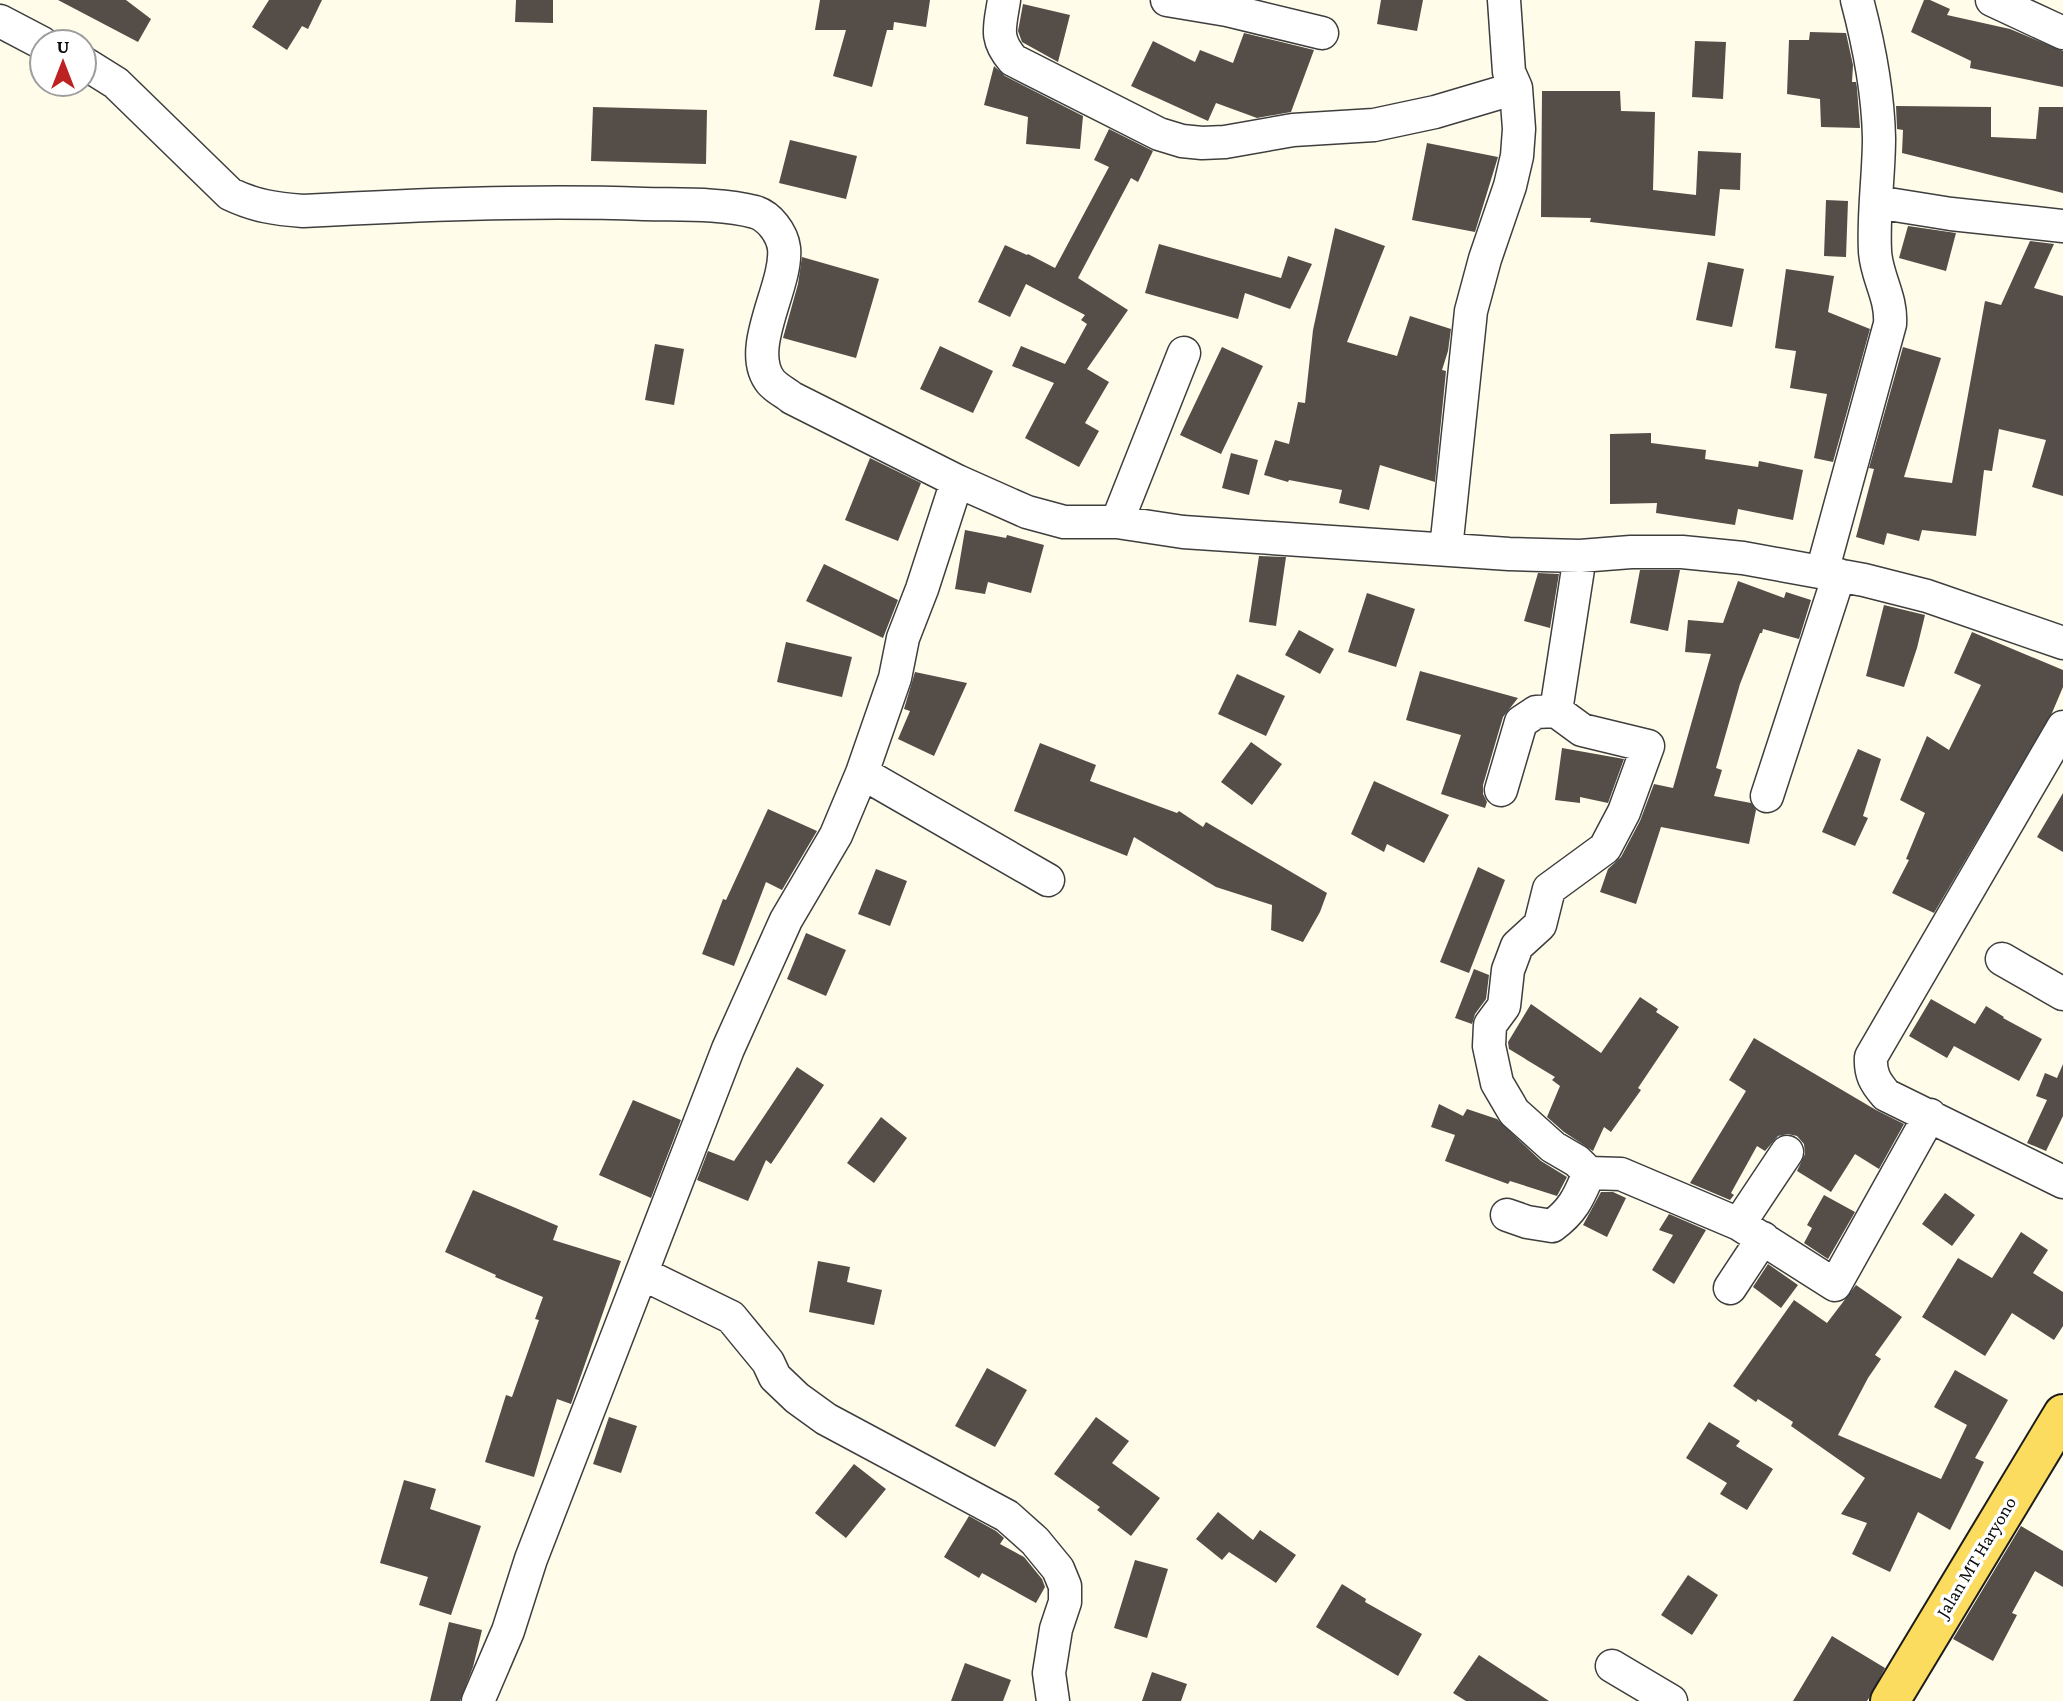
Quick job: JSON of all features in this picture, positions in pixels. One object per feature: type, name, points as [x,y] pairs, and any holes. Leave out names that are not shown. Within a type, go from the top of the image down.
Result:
[{"type":"main road","name":"Jalan MT Haryono","points":[[1890,1701],[2063,1414]]},
{"type":"street","points":[[1004,0],[999,35],[1003,48],[1013,60],[1136,123],[1182,141],[1225,142],[1273,132],[1374,125],[1435,112],[1516,89]]},
{"type":"street","points":[[1167,0],[1228,5],[1322,33]]},
{"type":"street","points":[[1446,549],[1471,311],[1517,156],[1519,129],[1516,89],[1508,72],[1504,0]]},
{"type":"street","points":[[1767,796],[1830,573],[1891,324],[1891,304],[1875,260],[1879,136],[1867,40],[1857,0]]},
{"type":"street","points":[[1992,0],[2063,33]]},
{"type":"street","points":[[0,21],[28,36]]},
{"type":"street","points":[[98,72],[116,83],[230,194],[250,204],[271,209],[303,211],[570,201],[728,208],[758,213],[772,223],[784,247],[782,268],[764,342],[763,363],[771,381],[792,398],[957,481],[1027,512],[1065,522],[1117,522],[1182,532],[1360,545],[1580,556],[1682,552],[1743,558],[1830,573],[1940,600],[2063,643]]},
{"type":"street","points":[[1876,202],[1951,215],[2063,226]]},
{"type":"street","points":[[1117,522],[1184,353]]},
{"type":"street","points":[[478,1701],[509,1630],[531,1559],[728,1049],[786,920],[836,835],[862,774],[895,678],[903,638],[957,481]]},
{"type":"street","points":[[1556,711],[1580,556]]},
{"type":"street","points":[[1502,790],[1521,722],[1536,712],[1556,711],[1582,730],[1648,746],[1624,813],[1605,848],[1549,889],[1540,925],[1517,946],[1508,970],[1504,1006],[1490,1026],[1489,1046],[1497,1083],[1514,1112],[1553,1147],[1577,1161],[1590,1173],[1621,1174],[1751,1231],[1835,1285],[1930,1115]]},
{"type":"street","points":[[2063,727],[1871,1057],[1870,1070],[1874,1082],[1886,1095],[2063,1182]]},
{"type":"street","points":[[862,774],[1048,880]]},
{"type":"street","points":[[2002,959],[2063,994]]},
{"type":"street","points":[[1730,1288],[1751,1231],[1787,1152]]},
{"type":"street","points":[[1507,1215],[1552,1226],[1572,1209],[1590,1173]]},
{"type":"street","points":[[643,1274],[730,1317],[768,1362],[775,1377],[797,1398],[827,1419],[1007,1516],[1035,1541],[1058,1569],[1065,1586],[1065,1602],[1056,1629],[1048,1673],[1053,1701]]},
{"type":"street","points":[[1612,1666],[1671,1701]]},
{"type":"building","points":[[58,0],[126,0],[151,19],[138,42]]},
{"type":"building","points":[[269,0],[322,0],[308,29],[302,26],[287,50],[252,27]]},
{"type":"building","points":[[516,0],[553,0],[553,23],[515,22]]},
{"type":"building","points":[[820,0],[930,0],[926,27],[894,22],[893,30],[887,30],[872,87],[833,76],[846,30],[815,30]]},
{"type":"building","points":[[1381,0],[1423,0],[1417,31],[1377,24]]},
{"type":"building","points":[[1924,0],[1950,9],[1947,15],[2010,29],[2063,51],[2063,87],[1970,68],[1971,61],[1911,32]]},
{"type":"building","points":[[1023,4],[1070,15],[1058,62],[1022,42],[1018,31]]},
{"type":"building","points":[[1810,32],[1846,33],[1853,65],[1852,82],[1856,82],[1857,88],[1860,128],[1821,127],[1820,99],[1787,94],[1789,40],[1809,40]]},
{"type":"building","points":[[1244,33],[1314,50],[1291,112],[1257,118],[1216,103],[1208,121],[1131,86],[1153,41],[1195,62],[1200,50],[1233,63]]},
{"type":"building","points":[[1695,41],[1726,42],[1723,99],[1692,97]]},
{"type":"building","points":[[994,66],[1005,76],[1083,116],[1080,149],[1026,144],[1028,117],[984,105]]},
{"type":"building","points":[[1542,91],[1620,91],[1621,111],[1655,112],[1653,190],[1696,195],[1698,151],[1741,153],[1740,190],[1720,189],[1715,236],[1590,222],[1591,218],[1541,217]]},
{"type":"building","points":[[1896,106],[1991,107],[1991,137],[2036,139],[2039,107],[2063,107],[2063,193],[1902,153],[1903,130],[1897,129]]},
{"type":"building","points":[[593,107],[707,110],[706,164],[591,161]]},
{"type":"building","points":[[1109,129],[1153,151],[1138,182],[1131,178],[1078,278],[1128,310],[1087,369],[1109,382],[1085,423],[1099,431],[1079,467],[1025,438],[1054,383],[1012,366],[1021,346],[1065,364],[1087,324],[1081,320],[1085,315],[1026,284],[1010,317],[978,302],[1005,245],[1055,268],[1109,167],[1094,160]]},
{"type":"building","points":[[790,140],[857,156],[846,199],[779,183]]},
{"type":"building","points":[[1427,143],[1498,157],[1475,232],[1412,220]]},
{"type":"building","points":[[1826,200],[1848,201],[1846,257],[1824,256]]},
{"type":"building","points":[[1908,226],[1956,233],[1946,271],[1899,258]]},
{"type":"building","points":[[1335,228],[1385,246],[1347,342],[1397,356],[1410,316],[1451,329],[1442,370],[1446,371],[1435,482],[1380,465],[1369,510],[1339,503],[1342,490],[1289,480],[1288,482],[1264,475],[1275,440],[1289,444],[1298,402],[1305,403],[1313,330]]},
{"type":"building","points":[[2030,241],[2054,244],[2034,288],[2063,296],[2063,496],[2032,487],[2046,440],[1999,429],[1992,471],[1984,470],[1976,536],[1922,530],[1919,541],[1887,533],[1884,545],[1856,537],[1874,469],[1869,468],[1903,347],[1941,358],[1904,477],[1952,483],[1985,301],[2001,305]]},
{"type":"building","points":[[1159,244],[1281,278],[1288,256],[1312,264],[1290,309],[1245,293],[1238,319],[1145,293]]},
{"type":"building","points":[[802,257],[879,279],[856,358],[783,338],[798,284]]},
{"type":"building","points":[[1708,262],[1744,269],[1732,327],[1696,320]]},
{"type":"building","points":[[1786,269],[1834,276],[1828,312],[1870,329],[1833,462],[1814,458],[1827,394],[1790,388],[1796,351],[1775,348]]},
{"type":"building","points":[[655,344],[684,349],[674,405],[645,400]]},
{"type":"building","points":[[940,346],[993,371],[973,413],[920,389]]},
{"type":"building","points":[[1222,347],[1263,366],[1221,454],[1180,435]]},
{"type":"building","points":[[1651,433],[1651,443],[1706,450],[1705,459],[1758,467],[1759,461],[1803,470],[1793,520],[1738,509],[1735,525],[1656,513],[1657,503],[1610,504],[1610,434]]},
{"type":"building","points":[[1231,453],[1258,460],[1249,495],[1222,488]]},
{"type":"building","points":[[870,458],[921,483],[898,541],[845,520]]},
{"type":"building","points":[[965,530],[1006,538],[1007,535],[1044,545],[1031,593],[988,582],[985,594],[955,589]]},
{"type":"building","points":[[1259,556],[1286,557],[1276,626],[1249,622]]},
{"type":"building","points":[[824,564],[898,600],[883,638],[806,601]]},
{"type":"building","points":[[1640,570],[1680,570],[1668,631],[1630,623]]},
{"type":"building","points":[[1538,573],[1559,574],[1550,628],[1524,621]]},
{"type":"building","points":[[1738,581],[1784,598],[1786,592],[1811,600],[1799,639],[1763,629],[1760,633],[1740,684],[1716,768],[1722,770],[1714,796],[1751,803],[1756,810],[1749,844],[1661,827],[1636,904],[1600,892],[1608,869],[1621,857],[1640,821],[1654,784],[1673,788],[1711,654],[1685,652],[1688,620],[1723,623]]},
{"type":"building","points":[[1367,593],[1415,609],[1396,667],[1348,652]]},
{"type":"building","points":[[1884,605],[1925,615],[1904,687],[1866,676]]},
{"type":"building","points":[[1299,630],[1334,649],[1320,674],[1285,655]]},
{"type":"building","points":[[1972,632],[2063,670],[2063,687],[2052,713],[1934,913],[1892,893],[1909,860],[1906,859],[1925,813],[1900,800],[1927,736],[1949,750],[1981,685],[1954,673]]},
{"type":"building","points":[[786,642],[852,657],[842,697],[777,682]]},
{"type":"building","points":[[1420,671],[1518,698],[1503,717],[1483,785],[1487,802],[1485,808],[1441,794],[1461,735],[1406,720]]},
{"type":"building","points":[[915,672],[967,683],[934,756],[898,739],[910,711],[904,709]]},
{"type":"building","points":[[1237,674],[1285,696],[1266,736],[1218,714]]},
{"type":"building","points":[[1251,742],[1282,764],[1252,805],[1221,782]]},
{"type":"building","points":[[1040,743],[1096,765],[1090,781],[1177,813],[1179,811],[1203,827],[1206,822],[1327,893],[1303,942],[1271,930],[1272,905],[1216,887],[1134,837],[1127,856],[1014,811]]},
{"type":"building","points":[[1562,748],[1624,759],[1608,803],[1580,797],[1580,803],[1555,800]]},
{"type":"building","points":[[1858,749],[1881,759],[1863,816],[1868,818],[1855,846],[1822,832]]},
{"type":"building","points":[[1374,781],[1449,815],[1424,863],[1387,844],[1384,852],[1351,834]]},
{"type":"building","points":[[2063,793],[2063,852],[2037,837]]},
{"type":"building","points":[[768,809],[817,831],[782,890],[766,882],[734,966],[702,954],[723,899],[726,900]]},
{"type":"building","points":[[1478,867],[1505,880],[1469,973],[1440,962]]},
{"type":"building","points":[[876,869],[907,881],[890,926],[858,914]]},
{"type":"building","points":[[806,933],[846,950],[826,996],[787,979]]},
{"type":"building","points":[[1474,969],[1489,975],[1486,999],[1475,1014],[1472,1024],[1455,1018]]},
{"type":"building","points":[[1640,997],[1658,1009],[1656,1012],[1679,1027],[1638,1088],[1641,1090],[1611,1132],[1604,1127],[1593,1151],[1547,1117],[1560,1086],[1552,1080],[1555,1077],[1509,1049],[1508,1042],[1531,1004],[1601,1053]]},
{"type":"building","points":[[1931,999],[1975,1024],[1986,1006],[2042,1039],[2019,1081],[1954,1046],[1947,1058],[1909,1036]]},
{"type":"building","points":[[1754,1038],[1904,1124],[1879,1169],[1855,1154],[1831,1192],[1797,1171],[1805,1154],[1804,1144],[1797,1136],[1788,1134],[1778,1136],[1765,1151],[1757,1146],[1731,1193],[1734,1195],[1730,1200],[1690,1183],[1746,1091],[1729,1080]]},
{"type":"building","points":[[2063,1064],[2063,1116],[2046,1151],[2027,1143],[2047,1100],[2036,1096],[2045,1073],[2057,1078]]},
{"type":"building","points":[[797,1067],[824,1085],[771,1164],[766,1160],[748,1201],[697,1180],[708,1151],[734,1161]]},
{"type":"building","points":[[633,1100],[681,1120],[651,1198],[599,1175]]},
{"type":"building","points":[[1439,1104],[1463,1116],[1467,1109],[1497,1119],[1541,1161],[1567,1177],[1557,1196],[1510,1181],[1508,1184],[1445,1161],[1455,1135],[1431,1127]]},
{"type":"building","points":[[881,1117],[907,1138],[874,1183],[847,1163]]},
{"type":"building","points":[[473,1190],[558,1226],[553,1240],[621,1261],[571,1404],[557,1399],[534,1477],[485,1462],[506,1395],[512,1397],[539,1320],[535,1319],[543,1297],[445,1252]]},
{"type":"building","points":[[1601,1192],[1613,1192],[1626,1198],[1607,1237],[1583,1225]]},
{"type":"building","points":[[1945,1193],[1975,1215],[1952,1246],[1922,1224]]},
{"type":"building","points":[[1824,1195],[1855,1212],[1828,1259],[1804,1243],[1812,1228],[1807,1225]]},
{"type":"building","points":[[1669,1214],[1706,1230],[1674,1284],[1652,1270],[1673,1235],[1659,1230]]},
{"type":"building","points":[[2021,1232],[2048,1250],[2033,1273],[2063,1292],[2063,1326],[2054,1340],[2012,1313],[1985,1356],[1922,1317],[1958,1258],[1992,1278]]},
{"type":"building","points":[[818,1261],[850,1267],[847,1282],[882,1290],[874,1325],[809,1312]]},
{"type":"building","points":[[1768,1264],[1798,1285],[1781,1308],[1753,1287]]},
{"type":"building","points":[[1856,1285],[1902,1317],[1875,1355],[1881,1359],[1838,1435],[1941,1479],[1967,1425],[1934,1407],[1955,1370],[2008,1400],[1975,1458],[1984,1462],[1950,1530],[1918,1512],[1890,1572],[1852,1554],[1867,1523],[1841,1514],[1865,1478],[1791,1426],[1793,1422],[1733,1386],[1794,1300],[1827,1323]]},
{"type":"building","points":[[987,1368],[1027,1390],[995,1447],[955,1426]]},
{"type":"building","points":[[609,1417],[637,1426],[621,1473],[593,1464]]},
{"type":"building","points":[[1096,1417],[1129,1441],[1112,1463],[1160,1498],[1131,1536],[1097,1510],[1100,1507],[1054,1474]]},
{"type":"building","points":[[1709,1422],[1740,1441],[1736,1446],[1773,1469],[1747,1510],[1720,1494],[1727,1483],[1686,1458]]},
{"type":"building","points":[[854,1464],[886,1489],[846,1538],[815,1513]]},
{"type":"building","points":[[404,1480],[436,1489],[430,1509],[481,1526],[451,1615],[419,1605],[428,1577],[380,1563]]},
{"type":"building","points":[[1218,1512],[1253,1540],[1260,1530],[1296,1555],[1276,1583],[1229,1552],[1222,1560],[1196,1539]]},
{"type":"building","points":[[969,1516],[996,1531],[1004,1538],[1000,1544],[1024,1557],[1042,1579],[1045,1587],[1036,1603],[982,1573],[979,1578],[944,1557]]},
{"type":"building","points":[[2021,1526],[2063,1551],[2063,1587],[2035,1571],[2012,1613],[2017,1615],[1993,1661],[1953,1639]]},
{"type":"building","points":[[1135,1560],[1168,1569],[1147,1638],[1114,1628]]},
{"type":"building","points":[[1688,1575],[1718,1595],[1692,1635],[1661,1615]]},
{"type":"building","points":[[1342,1584],[1366,1599],[1365,1602],[1422,1634],[1398,1676],[1316,1627]]},
{"type":"building","points":[[449,1622],[482,1630],[473,1667],[460,1701],[430,1701]]},
{"type":"building","points":[[1832,1636],[1885,1668],[1869,1698],[1867,1701],[1793,1701]]},
{"type":"building","points":[[1479,1655],[1549,1701],[1466,1701],[1453,1693]]},
{"type":"building","points":[[965,1663],[1011,1680],[1003,1701],[951,1701]]},
{"type":"building","points":[[1152,1672],[1187,1684],[1181,1701],[1142,1701]]}]
